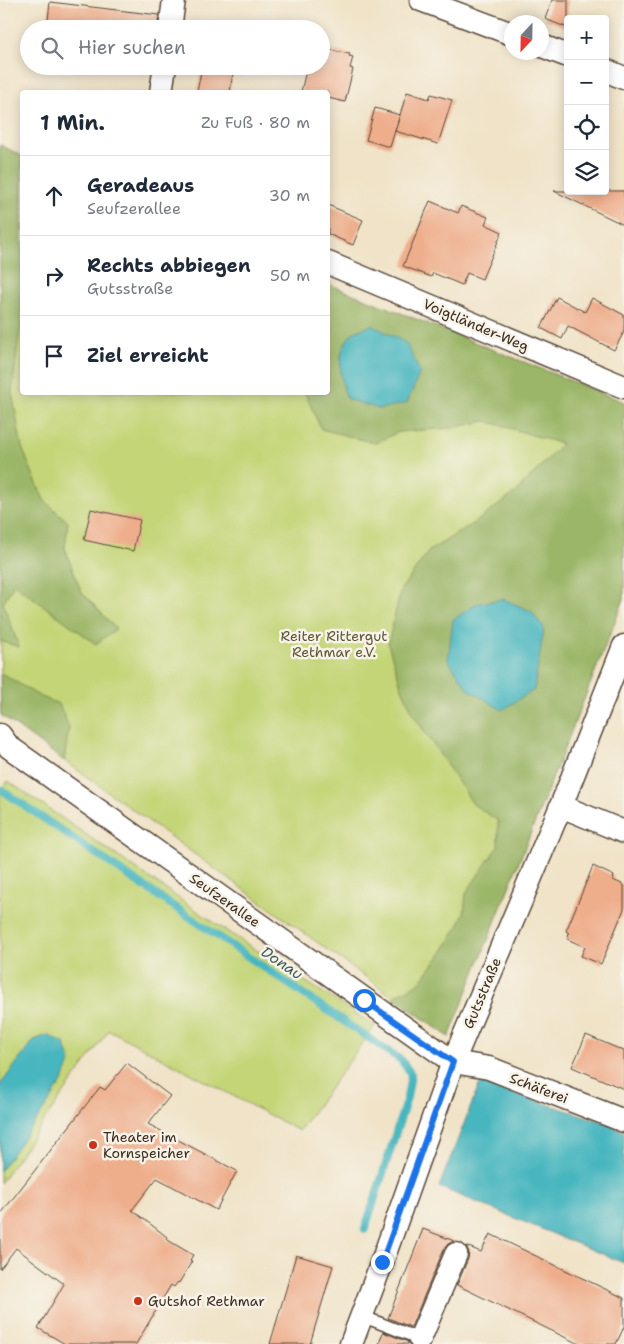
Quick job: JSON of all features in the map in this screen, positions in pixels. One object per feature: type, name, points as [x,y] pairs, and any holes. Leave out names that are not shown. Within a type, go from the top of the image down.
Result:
[{"type":"street","points":[[171,20],[174,0]]},
{"type":"street","points":[[421,0],[504,31]]},
{"type":"street","points":[[549,49],[564,54]]},
{"type":"street","points":[[161,90],[164,75]]},
{"type":"street","name":"Voigtländer-Weg","points":[[330,264],[624,387]]},
{"type":"street","name":"Gutsstraße","points":[[351,1344],[453,1062],[561,806],[624,646]]},
{"type":"street","name":"Seufzerallee","points":[[0,734],[9,747],[453,1062]]},
{"type":"street","points":[[561,806],[624,832]]},
{"type":"street","name":"Schäferei","points":[[453,1062],[489,1068],[624,1121]]},
{"type":"street","points":[[424,1342],[456,1254]]},
{"type":"lane","points":[[362,1316],[424,1342]]},
{"type":"green space","name":"Reiter Rittergut Rethmar e.V.","points":[[0,145],[20,155],[20,395],[330,395],[330,285],[624,402],[624,599],[449,1037],[1,715]]},
{"type":"green space","points":[[0,145],[20,155],[20,327],[12,392],[22,448],[44,500],[68,522],[65,549],[81,591],[116,629],[96,644],[14,584],[3,603],[19,647],[0,641]]},
{"type":"green space","points":[[330,285],[624,402],[624,599],[449,1037],[393,997],[419,983],[454,934],[464,913],[466,893],[498,846],[498,821],[473,804],[414,716],[401,686],[388,644],[401,589],[429,551],[477,521],[515,493],[562,444],[486,421],[451,428],[399,432],[375,443],[321,429],[306,395],[330,395]]},
{"type":"green space","points":[[3,674],[39,696],[59,704],[69,727],[64,761],[1,715],[0,675]]},
{"type":"green space","points":[[8,781],[225,930],[375,1026],[299,1131],[109,1030],[0,1183],[0,791]]},
{"type":"water","points":[[372,325],[406,343],[420,372],[407,403],[379,409],[347,399],[342,383],[340,366],[343,350],[353,333]]},
{"type":"water","points":[[503,599],[531,611],[544,628],[534,690],[502,710],[468,689],[448,660],[453,620],[475,604]]},
{"type":"water","points":[[47,1035],[64,1043],[71,1061],[63,1080],[50,1101],[0,1171],[0,1085],[34,1040]]},
{"type":"water","points":[[480,1083],[610,1124],[624,1132],[624,1263],[439,1187]]},
{"type":"building","points":[[552,0],[568,0],[568,15],[564,15],[564,26],[549,21],[549,15],[546,15]]},
{"type":"building","points":[[50,2],[159,15],[158,20],[48,20]]},
{"type":"building","points":[[330,50],[350,54],[349,56],[353,57],[350,68],[353,69],[345,102],[330,98],[330,90],[301,90],[305,75],[330,75]]},
{"type":"building","points":[[200,75],[233,75],[230,90],[197,90]]},
{"type":"building","points":[[407,92],[429,99],[431,94],[452,100],[438,144],[395,131]]},
{"type":"building","points":[[375,108],[400,115],[390,147],[366,140]]},
{"type":"building","points":[[554,191],[564,191],[564,195],[609,195],[609,191],[624,191],[624,225]]},
{"type":"building","points":[[430,201],[458,213],[461,206],[488,217],[485,224],[502,232],[482,279],[467,273],[462,285],[433,273],[431,277],[403,266]]},
{"type":"building","points":[[330,206],[363,220],[353,245],[330,235]]},
{"type":"building","points":[[557,297],[585,312],[592,298],[624,315],[624,332],[614,350],[568,326],[562,339],[541,328]]},
{"type":"building","points":[[91,509],[140,520],[133,551],[84,540]]},
{"type":"building","points":[[593,866],[614,876],[613,880],[624,885],[624,909],[601,964],[581,956],[585,947],[567,939],[569,933],[566,931]]},
{"type":"building","points":[[586,1035],[624,1051],[624,1089],[572,1067]]},
{"type":"building","points":[[127,1063],[170,1096],[148,1124],[237,1171],[216,1210],[157,1178],[132,1210],[167,1237],[166,1239],[193,1255],[190,1260],[192,1261],[179,1283],[174,1287],[171,1285],[136,1344],[65,1344],[38,1328],[64,1284],[16,1248],[0,1269],[0,1215],[100,1087],[105,1090]]},
{"type":"building","points":[[423,1229],[454,1241],[444,1249],[411,1327],[388,1318]]},
{"type":"building","points":[[490,1234],[624,1298],[624,1327],[616,1344],[579,1344],[457,1285],[468,1259],[469,1252],[466,1246],[481,1252]]},
{"type":"building","points":[[296,1255],[333,1266],[310,1344],[270,1344]]},
{"type":"building","points":[[383,1332],[408,1342],[408,1344],[379,1344]]},
{"type":"waterway","name":"Donau","points":[[0,789],[401,1060],[411,1074],[407,1098],[365,1229]]},
{"type":"place","name":"Theater im Kornspeicher","points":[[93,1145]]},
{"type":"place","name":"Gutshof Rethmar","points":[[138,1301]]},
{"type":"route","points":[[364,1000],[453,1062],[382,1262]]}]
